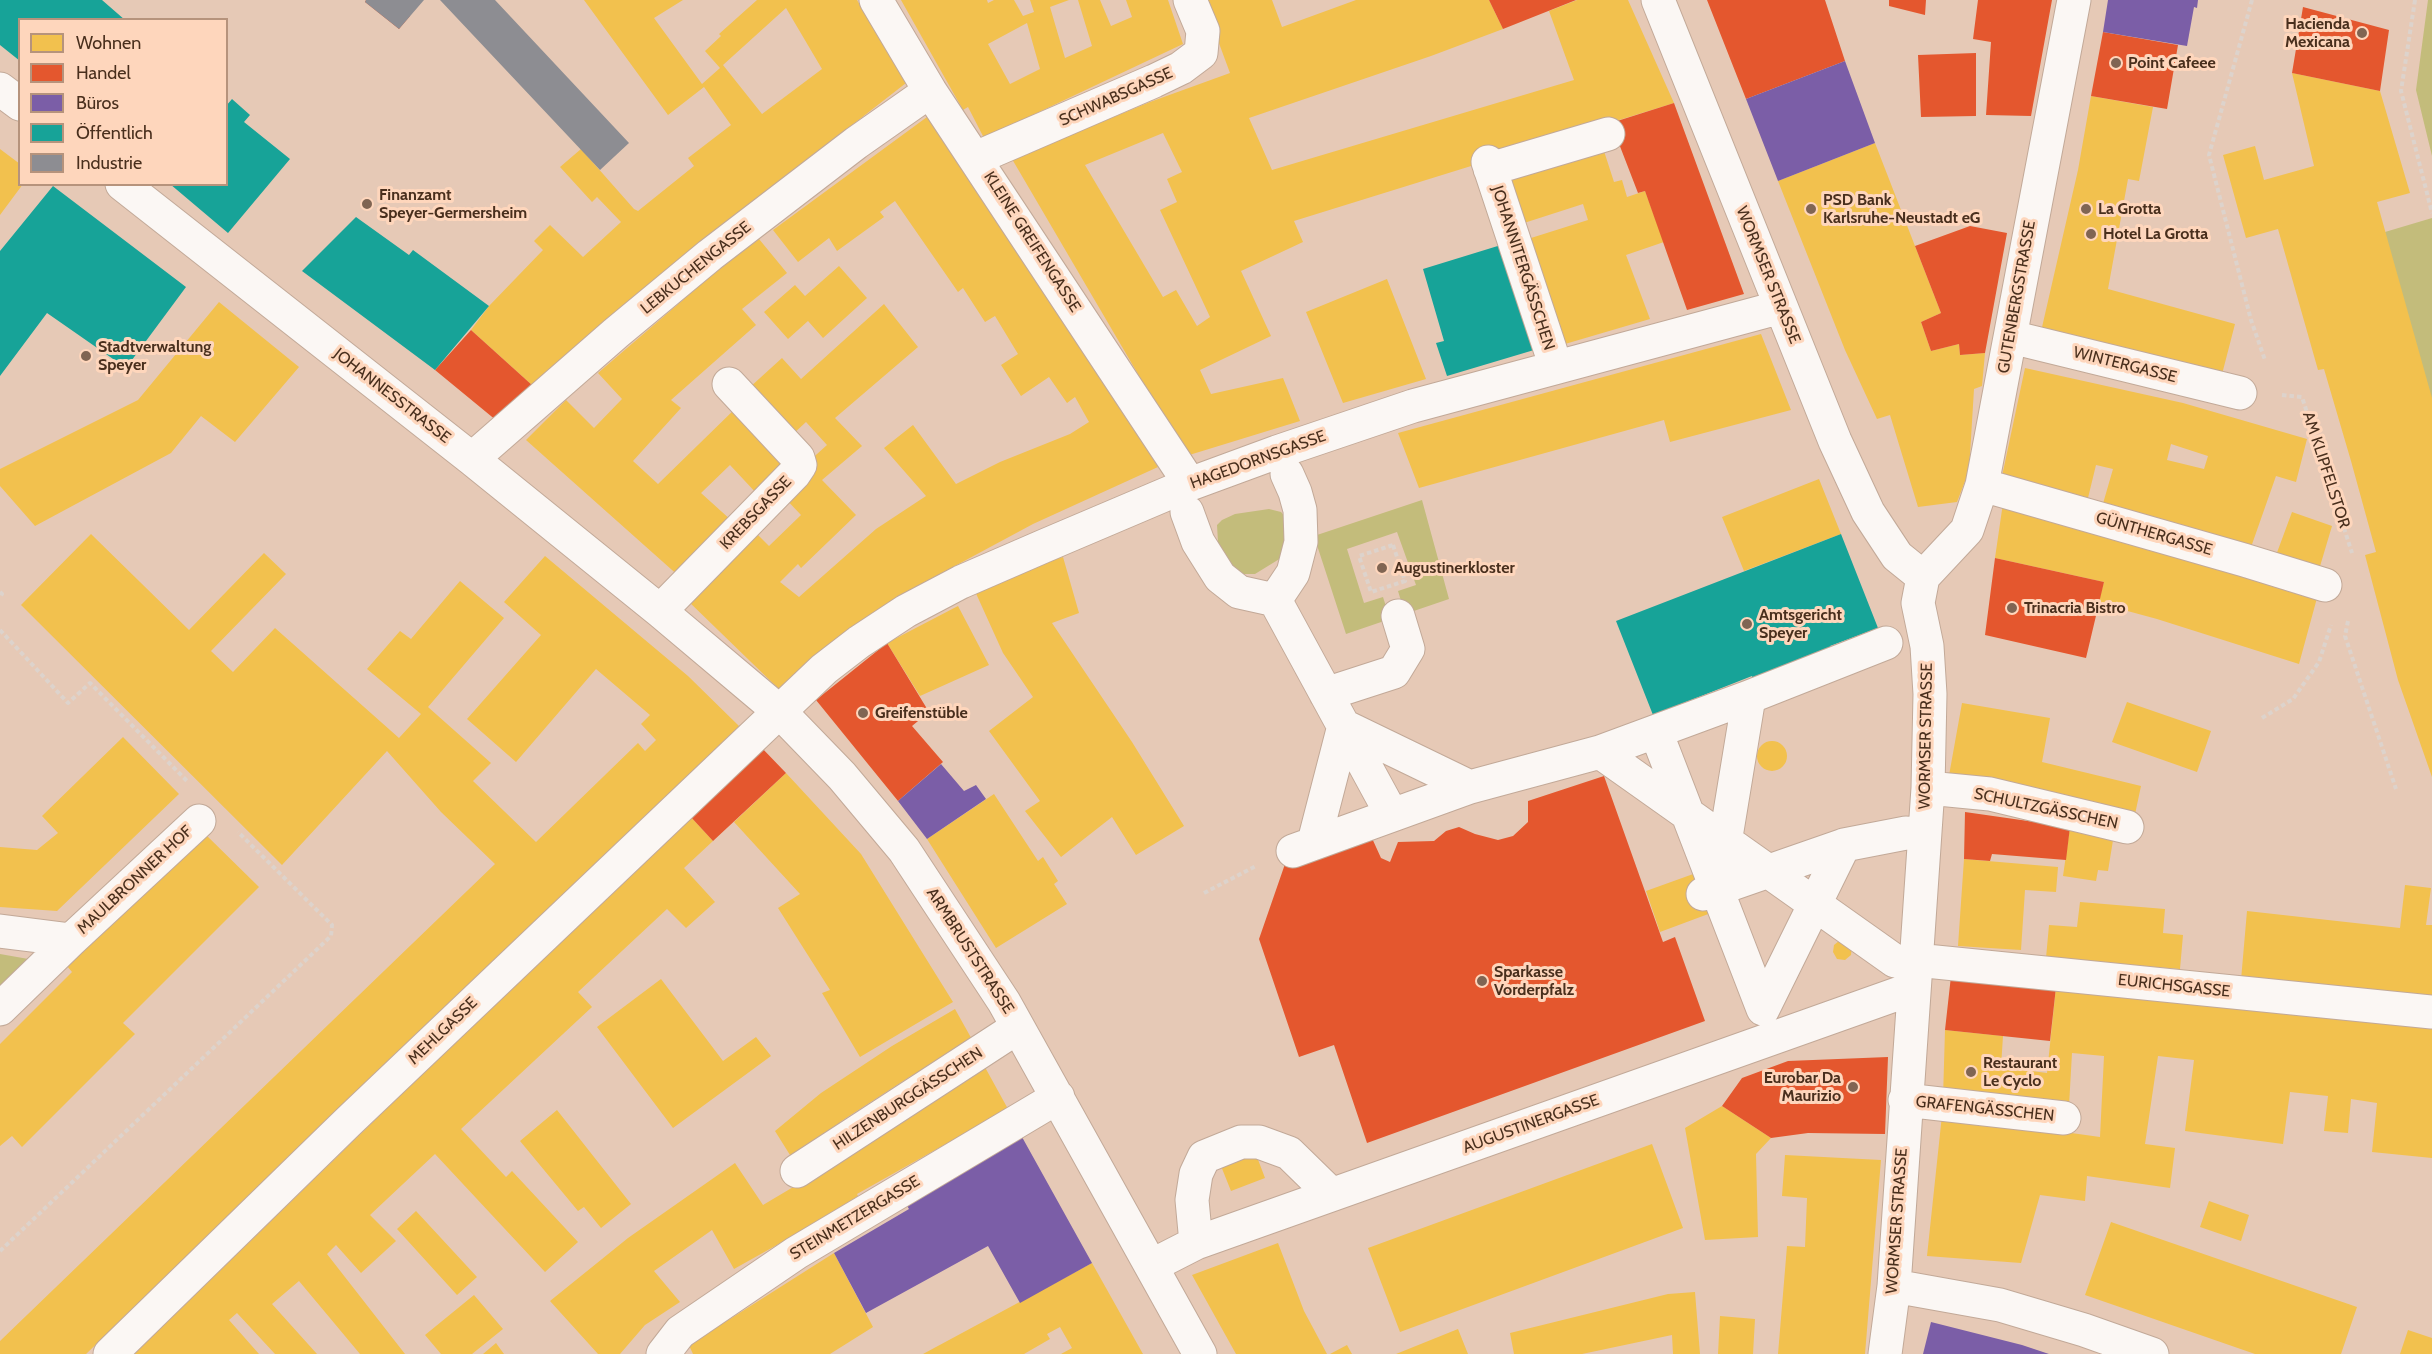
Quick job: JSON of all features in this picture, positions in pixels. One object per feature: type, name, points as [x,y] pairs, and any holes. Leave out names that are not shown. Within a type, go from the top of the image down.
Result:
[{"type":"street","name":"KLEINE GREIFENGASSE","points":[[876,0],[930,91],[976,158],[1189,498],[1198,542],[1220,577],[1239,592],[1275,600]]},
{"type":"street","name":"SCHWABSGASSE","points":[[976,158],[1181,68],[1201,53],[1203,31],[1190,0]]},
{"type":"street","name":"WORMSER STRASSE","points":[[1658,0],[1835,441],[1868,512],[1897,556],[1923,577],[1918,603],[1927,646],[1930,694],[1928,788],[1908,970],[1905,1100],[1894,1286],[1885,1354]]},
{"type":"street","name":"GUTENBERGSTRASSE","points":[[1923,577],[1967,530],[1982,485],[2074,0]]},
{"type":"street","points":[[0,88],[18,102]]},
{"type":"street","name":"LEBKUCHENGASSE","points":[[472,459],[616,333],[710,255],[856,143],[930,91]]},
{"type":"street","name":"JOHANNITERGÄSSCHEN","points":[[1556,367],[1489,166],[1608,134]]},
{"type":"street","name":"JOHANNESSTRASSE","points":[[125,186],[472,459],[660,611]]},
{"type":"street","name":"HAGEDORNSGASSE","points":[[780,712],[824,669],[850,649],[906,611],[961,582],[1189,498],[1413,406],[1781,307]]},
{"type":"street","name":"WINTERGASSE","points":[[2011,337],[2240,393]]},
{"type":"street","name":"KREBSGASSE","points":[[660,611],[794,474],[800,465],[798,458],[729,384]]},
{"type":"street","points":[[1287,474],[1300,510],[1301,542],[1293,573],[1275,600],[1392,815]]},
{"type":"street","name":"GÜNTHERGASSE","points":[[1982,485],[2325,585]]},
{"type":"street","name":"ARMBRUSTSTRASSE","points":[[660,611],[780,712],[842,776],[904,850],[1018,1027],[1200,1354]]},
{"type":"street","points":[[1326,694],[1394,672],[1408,649],[1398,616]]},
{"type":"street","points":[[1304,846],[1470,787],[1600,752],[1886,643]]},
{"type":"street","points":[[1710,892],[1725,841],[1749,697]]},
{"type":"street","name":"MEHLGASSE","points":[[110,1354],[357,1113],[780,712]]},
{"type":"street","points":[[1344,726],[1470,787]]},
{"type":"street","points":[[1304,846],[1344,726]]},
{"type":"street","points":[[1656,732],[1688,814],[1710,892],[1763,1009],[1844,845]]},
{"type":"street","points":[[1600,752],[1908,970]]},
{"type":"street","name":"SCHULTZGÄSSCHEN","points":[[1928,788],[1989,794],[2127,827]]},
{"type":"street","name":"MAULBRONNER HOF","points":[[0,1010],[71,940],[209,812]]},
{"type":"street","points":[[1710,892],[1844,845],[1906,833]]},
{"type":"street","name":"MAULBRONNER HOF","points":[[0,931],[71,940]]},
{"type":"street","name":"EURICHSGASSE","points":[[1908,970],[2432,1012]]},
{"type":"street","name":"AUGUSTINERGASSE","points":[[1151,1266],[1196,1243],[1331,1194],[1908,970]]},
{"type":"street","name":"HILZENBURGGÄSSCHEN","points":[[797,1171],[1018,1027]]},
{"type":"street","name":"STEINMETZERGASSE","points":[[663,1354],[680,1332],[796,1253],[1058,1097]]},
{"type":"street","name":"GRAFENGÄSSCHEN","points":[[1905,1100],[2064,1118]]},
{"type":"street","points":[[1196,1243],[1192,1200],[1196,1173],[1204,1157],[1241,1142],[1259,1142],[1289,1153],[1331,1194]]},
{"type":"street","points":[[1894,1286],[2000,1305],[2084,1330],[2152,1354]]},
{"type":"path","points":[[2252,0],[2209,155],[2250,320],[2267,364]]},
{"type":"path","points":[[2415,0],[2401,91],[2432,213]]},
{"type":"path","name":"AM KLIPFELSTOR","points":[[2278,395],[2302,397],[2352,551],[2351,563]]},
{"type":"path","points":[[1393,545],[1405,581],[1371,592],[1359,556],[1393,545]]},
{"type":"path","points":[[2349,611],[2345,636],[2396,789]]},
{"type":"path","points":[[2262,718],[2293,699],[2319,662],[2332,623]]},
{"type":"path","points":[[0,630],[68,703],[90,682],[209,812],[332,925],[331,936],[0,1251]]},
{"type":"path","points":[[1204,893],[1244,871],[1304,846]]},
{"type":"shaded area","points":[[2428,0],[2432,0],[2432,156],[2416,90]]},
{"type":"shaded area","points":[[2432,218],[2432,455],[2385,232]]},
{"type":"shaded area","name":"Augustinerkloster","points":[[1422,500],[1449,599],[1405,614],[1398,591],[1416,585],[1397,532],[1347,549],[1364,603],[1383,597],[1390,619],[1346,634],[1314,536]]},
{"type":"shaded area","points":[[1269,509],[1281,512],[1288,520],[1290,530],[1281,558],[1255,574],[1236,574],[1226,565],[1218,542],[1217,525],[1235,514]]},
{"type":"shaded area","points":[[0,954],[34,960],[0,992]]},
{"type":"building: Wohnen","points":[[584,0],[683,0],[654,18],[702,84],[720,68],[705,51],[721,36],[719,34],[757,0],[857,0],[906,83],[734,217],[533,386],[471,330],[489,306],[543,250],[534,241],[550,225],[583,257],[621,222],[597,197],[592,202],[560,167],[581,149],[638,211],[694,166],[688,158],[731,125],[704,87],[668,115]],"holes":[[[786,8],[822,69],[762,114],[723,65]]]},
{"type":"building: Wohnen","points":[[901,0],[987,0],[988,3],[994,0],[1014,0],[1023,16],[1034,12],[1030,0],[1069,0],[1050,7],[1065,58],[1092,46],[1078,0],[1100,0],[1111,26],[1132,17],[1126,0],[1168,0],[1183,44],[984,138],[968,107],[963,110]],"holes":[[[1027,23],[1040,69],[1010,84],[988,44]]]},
{"type":"building: Wohnen","points":[[1203,0],[1272,0],[1282,27],[1356,0],[1489,0],[1503,29],[1249,118],[1272,170],[1574,80],[1549,11],[1577,0],[1628,0],[1674,103],[1294,221],[1303,242],[1241,271],[1271,336],[1200,370],[1211,394],[1283,378],[1300,421],[1186,456],[1012,159],[1150,102],[1230,73]],"holes":[[[1163,133],[1182,172],[1167,179],[1177,202],[1160,210],[1210,317],[1197,326],[1176,290],[1163,297],[1085,165]]]},
{"type":"building: Wohnen","points":[[2292,73],[2380,91],[2410,193],[2377,202],[2432,398],[2432,777],[2398,680],[2365,555],[2376,552],[2351,461],[2324,369],[2318,370],[2278,229],[2246,238],[2223,155],[2255,146],[2264,180],[2314,166]]},
{"type":"building: Wohnen","name":"Hotel La Grotta","points":[[2091,96],[2153,107],[2139,181],[2128,179],[2108,289],[2235,324],[2220,382],[2040,336],[2078,170]]},
{"type":"building: Wohnen","points":[[927,117],[1105,378],[1158,467],[1033,524],[914,588],[840,641],[785,695],[685,598],[752,529],[769,546],[801,515],[783,496],[807,463],[827,445],[806,422],[791,436],[749,388],[782,358],[801,379],[884,304],[918,347],[835,418],[862,446],[822,480],[856,515],[801,568],[798,564],[780,582],[799,597],[876,529],[926,496],[884,448],[913,425],[956,484],[1000,462],[1070,434],[1089,422],[1075,397],[1067,403],[1049,377],[1021,396],[1001,365],[1018,354],[995,316],[985,322],[963,288],[958,292],[895,201],[880,212],[884,217],[837,251],[829,238],[798,262],[773,230]]},
{"type":"building: Wohnen","points":[[1875,143],[1941,313],[1921,322],[1931,351],[1959,344],[1960,355],[1985,353],[1982,386],[1974,389],[1969,471],[1957,502],[1918,507],[1890,415],[1877,419],[1845,350],[1778,181]]},
{"type":"building: Wohnen","points":[[1603,148],[1614,182],[1622,180],[1627,197],[1645,191],[1664,242],[1626,255],[1650,319],[1565,344],[1531,238],[1588,220],[1583,204],[1524,223],[1508,174]]},
{"type":"building: Wohnen","points":[[0,149],[18,162],[18,186],[22,186],[0,215]]},
{"type":"building: Wohnen","points":[[759,239],[787,273],[742,309],[756,325],[671,400],[681,408],[633,461],[658,484],[739,405],[794,462],[758,495],[730,465],[701,493],[732,521],[681,578],[526,440],[566,400],[594,428],[622,399],[598,373],[712,275]]},
{"type":"building: Wohnen","points":[[839,266],[867,298],[823,338],[808,321],[788,339],[764,312],[795,285],[805,296]]},
{"type":"building: Wohnen","points":[[1387,279],[1426,379],[1343,403],[1306,312]]},
{"type":"building: Wohnen","points":[[219,302],[299,367],[235,442],[201,416],[171,453],[35,526],[0,486],[0,469],[138,400]]},
{"type":"building: Wohnen","points":[[1761,334],[1791,410],[1670,442],[1664,420],[1419,488],[1398,433]]},
{"type":"building: Wohnen","points":[[2025,368],[2183,403],[2307,439],[2296,482],[2276,476],[2250,550],[2102,507],[2113,469],[2096,465],[2087,502],[2001,481]],"holes":[[[2171,444],[2208,456],[2204,469],[2167,460]]]},
{"type":"building: Wohnen","points":[[1819,479],[1841,534],[1744,571],[1722,517]]},
{"type":"building: Wohnen","points":[[2003,503],[2317,598],[2299,664],[2157,619],[2098,603],[2104,582],[1995,558]]},
{"type":"building: Wohnen","points":[[2292,512],[2332,526],[2318,573],[2275,558]]},
{"type":"building: Wohnen","points":[[91,534],[189,630],[264,553],[286,574],[211,651],[233,672],[275,628],[399,738],[421,714],[367,669],[400,631],[411,639],[460,581],[504,618],[428,707],[491,763],[473,781],[536,842],[638,743],[645,751],[656,740],[641,724],[650,715],[596,669],[516,762],[467,719],[541,635],[504,602],[545,556],[688,676],[739,726],[692,774],[577,881],[86,1354],[0,1354],[0,1341],[495,864],[441,812],[387,751],[282,865],[21,605]]},
{"type":"building: Wohnen","points":[[1063,557],[1079,613],[1052,623],[1132,742],[1184,826],[1136,855],[1112,817],[1061,857],[1025,811],[1040,801],[989,731],[1033,697],[1003,653],[974,589],[1008,574]]},
{"type":"building: Wohnen","points":[[958,606],[989,665],[920,696],[887,643]]},
{"type":"building: Wohnen","points":[[2127,702],[2211,731],[2197,772],[2112,742]]},
{"type":"building: Wohnen","points":[[1962,703],[2050,718],[2042,762],[2141,786],[2134,819],[1948,781]]},
{"type":"building: Wohnen","points":[[123,737],[179,794],[57,911],[0,907],[0,847],[37,850],[58,833],[42,816]]},
{"type":"building: Wohnen","points":[[1772,741],[1783,745],[1787,756],[1783,767],[1772,771],[1761,767],[1757,756],[1761,745]]},
{"type":"building: Wohnen","points":[[786,773],[861,854],[953,1002],[860,1057],[822,993],[830,990],[778,908],[800,894],[734,822]]},
{"type":"building: Wohnen","points":[[994,794],[1038,861],[1043,857],[1058,881],[1054,884],[1067,904],[996,948],[927,839]]},
{"type":"building: Wohnen","points":[[689,815],[713,841],[684,868],[715,902],[686,928],[667,909],[578,992],[592,1007],[461,1129],[506,1177],[512,1171],[578,1242],[545,1272],[435,1154],[370,1215],[396,1241],[361,1273],[336,1245],[327,1254],[405,1354],[360,1354],[299,1281],[272,1304],[317,1354],[275,1354],[237,1313],[229,1320],[259,1354],[134,1354]]},
{"type":"building: Wohnen","points":[[2070,827],[2114,834],[2108,871],[2098,870],[2096,881],[2063,876]]},
{"type":"building: Wohnen","points":[[202,831],[259,887],[123,1023],[135,1034],[22,1147],[12,1136],[0,1146],[0,1044],[72,972],[67,966]]},
{"type":"building: Wohnen","points":[[1964,859],[2058,867],[2056,892],[2025,890],[2021,950],[1958,946]]},
{"type":"building: Wohnen","points":[[1696,873],[1711,913],[1660,932],[1646,891]]},
{"type":"building: Wohnen","points":[[2405,885],[2431,888],[2426,925],[2432,925],[2432,999],[2241,980],[2247,911],[2400,928]]},
{"type":"building: Wohnen","points":[[2080,902],[2165,909],[2163,933],[2183,935],[2180,969],[2046,958],[2049,925],[2077,927]]},
{"type":"building: Wohnen","points":[[1839,941],[1852,946],[1851,955],[1845,960],[1837,959],[1833,952],[1834,945]]},
{"type":"building: Wohnen","points":[[661,979],[723,1061],[756,1037],[771,1056],[673,1128],[597,1027]]},
{"type":"building: Wohnen","points":[[2056,987],[2432,1026],[2432,1158],[2372,1152],[2377,1103],[2351,1099],[2348,1133],[2324,1131],[2328,1096],[2290,1092],[2283,1144],[2185,1131],[2194,1060],[2158,1056],[2145,1144],[2175,1148],[2170,1188],[2087,1176],[2085,1201],[2040,1195],[2021,1263],[1927,1256],[1942,1115],[2100,1137],[2104,1056],[2072,1053],[2069,1106],[1943,1098],[1945,1030],[2003,1036],[2001,1067],[2047,1073]]},
{"type":"building: Wohnen","points":[[955,1009],[974,1043],[911,1076],[840,1122],[843,1128],[795,1163],[775,1131],[821,1093],[892,1046]]},
{"type":"building: Wohnen","points":[[981,1060],[1008,1109],[857,1194],[858,1196],[734,1269],[712,1230],[654,1271],[680,1302],[645,1325],[620,1354],[598,1354],[550,1301],[628,1238],[735,1163],[763,1205],[837,1161]]},
{"type":"building: Wohnen","points":[[1722,1106],[1771,1138],[1756,1154],[1758,1237],[1705,1240],[1685,1128]]},
{"type":"building: Wohnen","points":[[557,1110],[631,1204],[601,1228],[584,1207],[578,1211],[520,1141]]},
{"type":"building: Wohnen","points":[[1652,1144],[1683,1228],[1400,1332],[1368,1248]]},
{"type":"building: Wohnen","points":[[1254,1149],[1265,1178],[1231,1191],[1219,1161]]},
{"type":"building: Wohnen","points":[[1785,1155],[1881,1160],[1865,1354],[1778,1354],[1787,1246],[1805,1247],[1807,1198],[1782,1196]]},
{"type":"building: Wohnen","points":[[2209,1201],[2249,1215],[2241,1241],[2200,1227]]},
{"type":"building: Wohnen","points":[[416,1211],[477,1277],[457,1295],[397,1229]]},
{"type":"building: Wohnen","points":[[2111,1222],[2357,1307],[2341,1354],[2255,1354],[2085,1295]]},
{"type":"building: Wohnen","points":[[1278,1243],[1304,1311],[1327,1354],[1236,1354],[1192,1275]]},
{"type":"building: Wohnen","points":[[834,1253],[873,1327],[830,1354],[693,1354],[687,1341],[730,1319]]},
{"type":"building: Wohnen","points":[[1092,1263],[1143,1354],[1061,1354],[1072,1348],[1060,1327],[1047,1334],[1050,1339],[1024,1354],[923,1354]]},
{"type":"building: Wohnen","points":[[1695,1292],[1700,1354],[1673,1354],[1672,1335],[1582,1354],[1514,1354],[1510,1333],[1668,1294]]},
{"type":"building: Wohnen","points":[[474,1295],[503,1329],[472,1354],[441,1354],[425,1335]]},
{"type":"building: Wohnen","points":[[1720,1316],[1755,1319],[1753,1354],[1718,1354]]},
{"type":"building: Wohnen","points":[[1458,1329],[1468,1354],[1396,1354]]},
{"type":"building: Wohnen","points":[[2408,1330],[2432,1338],[2432,1354],[2400,1354]]},
{"type":"building: Wohnen","points":[[496,1343],[504,1354],[483,1354]]},
{"type":"building: Wohnen","points":[[1347,1345],[1352,1354],[1330,1354]]},
{"type":"building: Handel","points":[[366,0],[391,0],[410,16],[399,29],[365,2]]},
{"type":"building: Handel","points":[[1489,0],[1576,0],[1503,29]]},
{"type":"building: Handel","points":[[1707,0],[1825,0],[1845,61],[1746,99]]},
{"type":"building: Handel","points":[[1889,0],[1926,0],[1925,15],[1889,6]]},
{"type":"building: Handel","points":[[1978,0],[2052,0],[2031,116],[1986,115],[1991,42],[1973,39]]},
{"type":"building: Handel","points":[[2303,7],[2389,30],[2380,91],[2292,73]]},
{"type":"building: Handel","points":[[2103,32],[2178,45],[2167,109],[2091,96]]},
{"type":"building: Handel","points":[[1976,53],[1976,116],[1921,117],[1918,55]]},
{"type":"building: Handel","points":[[1674,103],[1744,294],[1687,310],[1645,191],[1638,193],[1611,123]]},
{"type":"building: Handel","points":[[1970,226],[2007,233],[1985,353],[1960,355],[1959,344],[1931,351],[1921,322],[1941,313],[1915,246]]},
{"type":"building: Handel","points":[[471,330],[533,386],[497,421],[435,370]]},
{"type":"building: Handel","points":[[1995,558],[2104,582],[2086,658],[1985,635]]},
{"type":"building: Handel","points":[[887,643],[929,712],[912,726],[943,762],[898,801],[816,700]]},
{"type":"building: Handel","points":[[760,746],[786,773],[713,841],[689,815]]},
{"type":"building: Handel","name":"Sparkasse Vorderpfalz","points":[[1604,776],[1663,942],[1675,937],[1705,1021],[1367,1143],[1334,1045],[1299,1057],[1259,939],[1285,864],[1371,836],[1381,858],[1390,862],[1398,842],[1434,841],[1446,831],[1459,827],[1498,840],[1513,836],[1528,822],[1528,801]]},
{"type":"building: Handel","points":[[1965,812],[2070,827],[2066,860],[1992,854],[1990,861],[1964,859]]},
{"type":"building: Handel","points":[[1951,976],[2056,987],[2050,1041],[1945,1030]]},
{"type":"building: Handel","points":[[1888,1057],[1885,1134],[1808,1133],[1771,1138],[1722,1106],[1742,1078],[1788,1061]]},
{"type":"building: Büros","points":[[2108,0],[2198,0],[2197,8],[2194,7],[2187,46],[2103,32]]},
{"type":"building: Büros","points":[[1845,61],[1875,143],[1778,181],[1746,99]]},
{"type":"building: Büros","points":[[941,764],[964,791],[976,785],[986,799],[927,839],[898,801]]},
{"type":"building: Büros","points":[[1022,1137],[1092,1263],[1020,1303],[988,1246],[866,1313],[834,1253],[909,1209],[904,1201]]},
{"type":"building: Büros","points":[[1931,1322],[2022,1345],[2049,1354],[1923,1354]]},
{"type":"building: Öffentlich","points":[[0,0],[102,0],[123,18],[18,18],[18,59],[0,45]]},
{"type":"building: Öffentlich","points":[[232,99],[250,115],[244,122],[290,159],[228,233],[172,186],[228,186],[228,104]]},
{"type":"building: Öffentlich","points":[[53,186],[186,287],[126,368],[47,313],[0,376],[0,251]]},
{"type":"building: Öffentlich","points":[[356,217],[409,255],[413,250],[489,306],[435,370],[302,271]]},
{"type":"building: Öffentlich","points":[[1501,245],[1534,350],[1447,376],[1436,343],[1444,341],[1423,269]]},
{"type":"building: Öffentlich","name":"Amtsgericht Speyer","points":[[1841,534],[1878,628],[1830,646],[1832,652],[1754,682],[1752,676],[1653,715],[1616,621]]},
{"type":"building: Industrie","points":[[366,0],[424,0],[399,29],[365,2]]},
{"type":"building: Industrie","points":[[440,0],[495,0],[629,143],[600,170]]},
{"type":"place","name":"Hacienda Mexicana","points":[[2362,33]]},
{"type":"place","name":"Point Cafeee","points":[[2116,63]]},
{"type":"place","name":"Finanzamt Speyer-Germersheim","points":[[367,204]]},
{"type":"place","name":"PSD Bank Karlsruhe-Neustadt eG","points":[[1811,209]]},
{"type":"place","name":"La Grotta","points":[[2086,209]]},
{"type":"place","name":"Hotel La Grotta","points":[[2091,234]]},
{"type":"place","name":"Stadtverwaltung Speyer","points":[[86,356]]},
{"type":"place","name":"Augustinerkloster","points":[[1382,568]]},
{"type":"place","name":"Trinacria Bistro","points":[[2012,608]]},
{"type":"place","name":"Amtsgericht Speyer","points":[[1747,624]]},
{"type":"place","name":"Greifenstüble","points":[[863,713]]},
{"type":"place","name":"Sparkasse Vorderpfalz","points":[[1482,981]]},
{"type":"place","name":"Restaurant Le Cyclo","points":[[1971,1072]]},
{"type":"place","name":"Eurobar Da Maurizio","points":[[1853,1087]]}]
